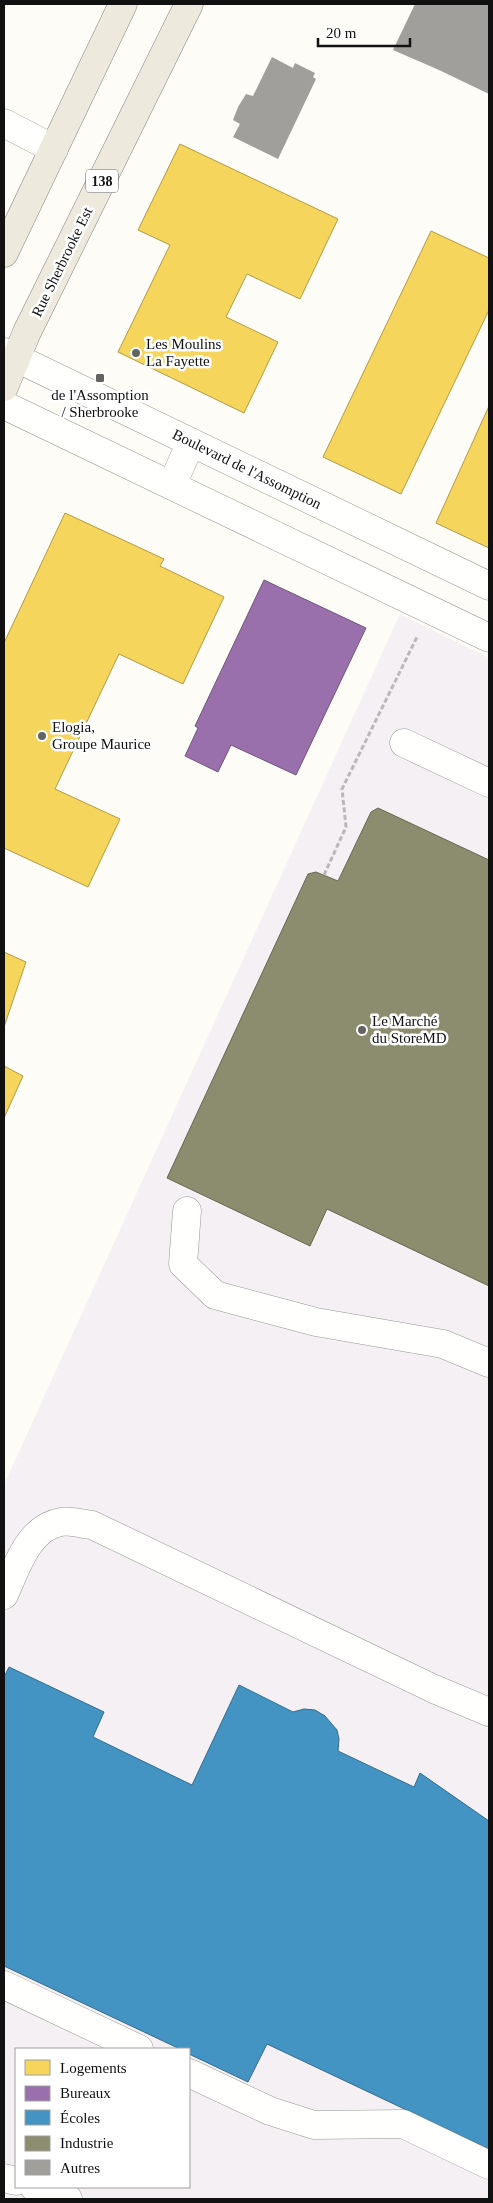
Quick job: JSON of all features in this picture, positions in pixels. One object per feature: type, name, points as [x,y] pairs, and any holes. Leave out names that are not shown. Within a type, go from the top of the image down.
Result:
[{"type":"main road","points":[[4,253],[123,4]]},
{"type":"main road","name":"Rue Sherbrooke Est","points":[[4,387],[10,355],[27,332],[189,4]]},
{"type":"street","points":[[4,123],[54,149]]},
{"type":"street","name":"Boulevard de l'Assomption","points":[[10,355],[489,586]]},
{"type":"street","points":[[4,406],[489,638]]},
{"type":"street","points":[[172,485],[191,442]]},
{"type":"street","points":[[404,743],[489,783]]},
{"type":"street","points":[[187,1211],[183,1264],[215,1295],[316,1322],[443,1344],[489,1363]]},
{"type":"street","points":[[4,1595],[30,1542],[43,1528],[61,1522],[92,1524],[434,1689],[489,1712]]},
{"type":"street","points":[[4,1986],[137,2048]]},
{"type":"street","points":[[190,2073],[270,2111],[314,2125],[404,2124],[489,2165]]},
{"type":"street","points":[[37,2188],[68,2199]]},
{"type":"path","points":[[324,875],[346,827],[342,789],[417,637]]},
{"type":"shaded area","points":[[400,614],[489,658],[489,2199],[4,2199],[4,1485]]},
{"type":"building: Logements","points":[[477,4],[489,4],[489,89],[446,68]]},
{"type":"building: Logements","points":[[180,144],[338,219],[300,299],[247,274],[226,317],[278,342],[244,413],[118,352],[170,245],[138,230]]},
{"type":"building: Logements","points":[[431,231],[489,258],[489,310],[401,494],[323,457]]},
{"type":"building: Logements","points":[[489,406],[489,548],[436,523]]},
{"type":"building: Logements","name":"Elogia, Groupe Maurice","points":[[65,513],[164,559],[160,566],[224,597],[183,684],[119,654],[55,789],[120,819],[88,887],[4,848],[4,643]]},
{"type":"building: Logements","points":[[4,952],[26,962],[4,1027]]},
{"type":"building: Logements","points":[[4,1066],[23,1076],[4,1118]]},
{"type":"building: Bureaux","points":[[264,580],[366,628],[296,775],[231,745],[218,772],[185,756],[198,728],[195,726]]},
{"type":"building: Écoles","points":[[9,1667],[104,1712],[93,1737],[192,1785],[239,1685],[293,1712],[304,1709],[315,1710],[325,1716],[337,1730],[339,1739],[338,1751],[414,1787],[420,1773],[489,1821],[489,2149],[267,2044],[248,2082],[190,2054],[190,2048],[178,2048],[4,1966],[4,1677]]},
{"type":"building: Industrie","name":"Le Marché du StoreMD","points":[[378,808],[489,860],[489,1286],[327,1209],[310,1246],[167,1178],[308,874],[316,872],[338,881],[371,812]]},
{"type":"building: Autres","points":[[415,4],[489,4],[489,94],[393,50]]},
{"type":"building: Autres","points":[[272,57],[293,68],[295,63],[315,73],[313,77],[316,79],[278,159],[233,137],[240,124],[233,120],[238,107],[246,94],[253,96]]},
{"type":"place","name":"Les Moulins La Fayette","points":[[136,353]]},
{"type":"place","name":"de l'Assomption / Sherbrooke","points":[[100,378]]},
{"type":"place","name":"Elogia, Groupe Maurice","points":[[42,736]]},
{"type":"place","name":"Le Marché du StoreMD","points":[[362,1030]]}]
